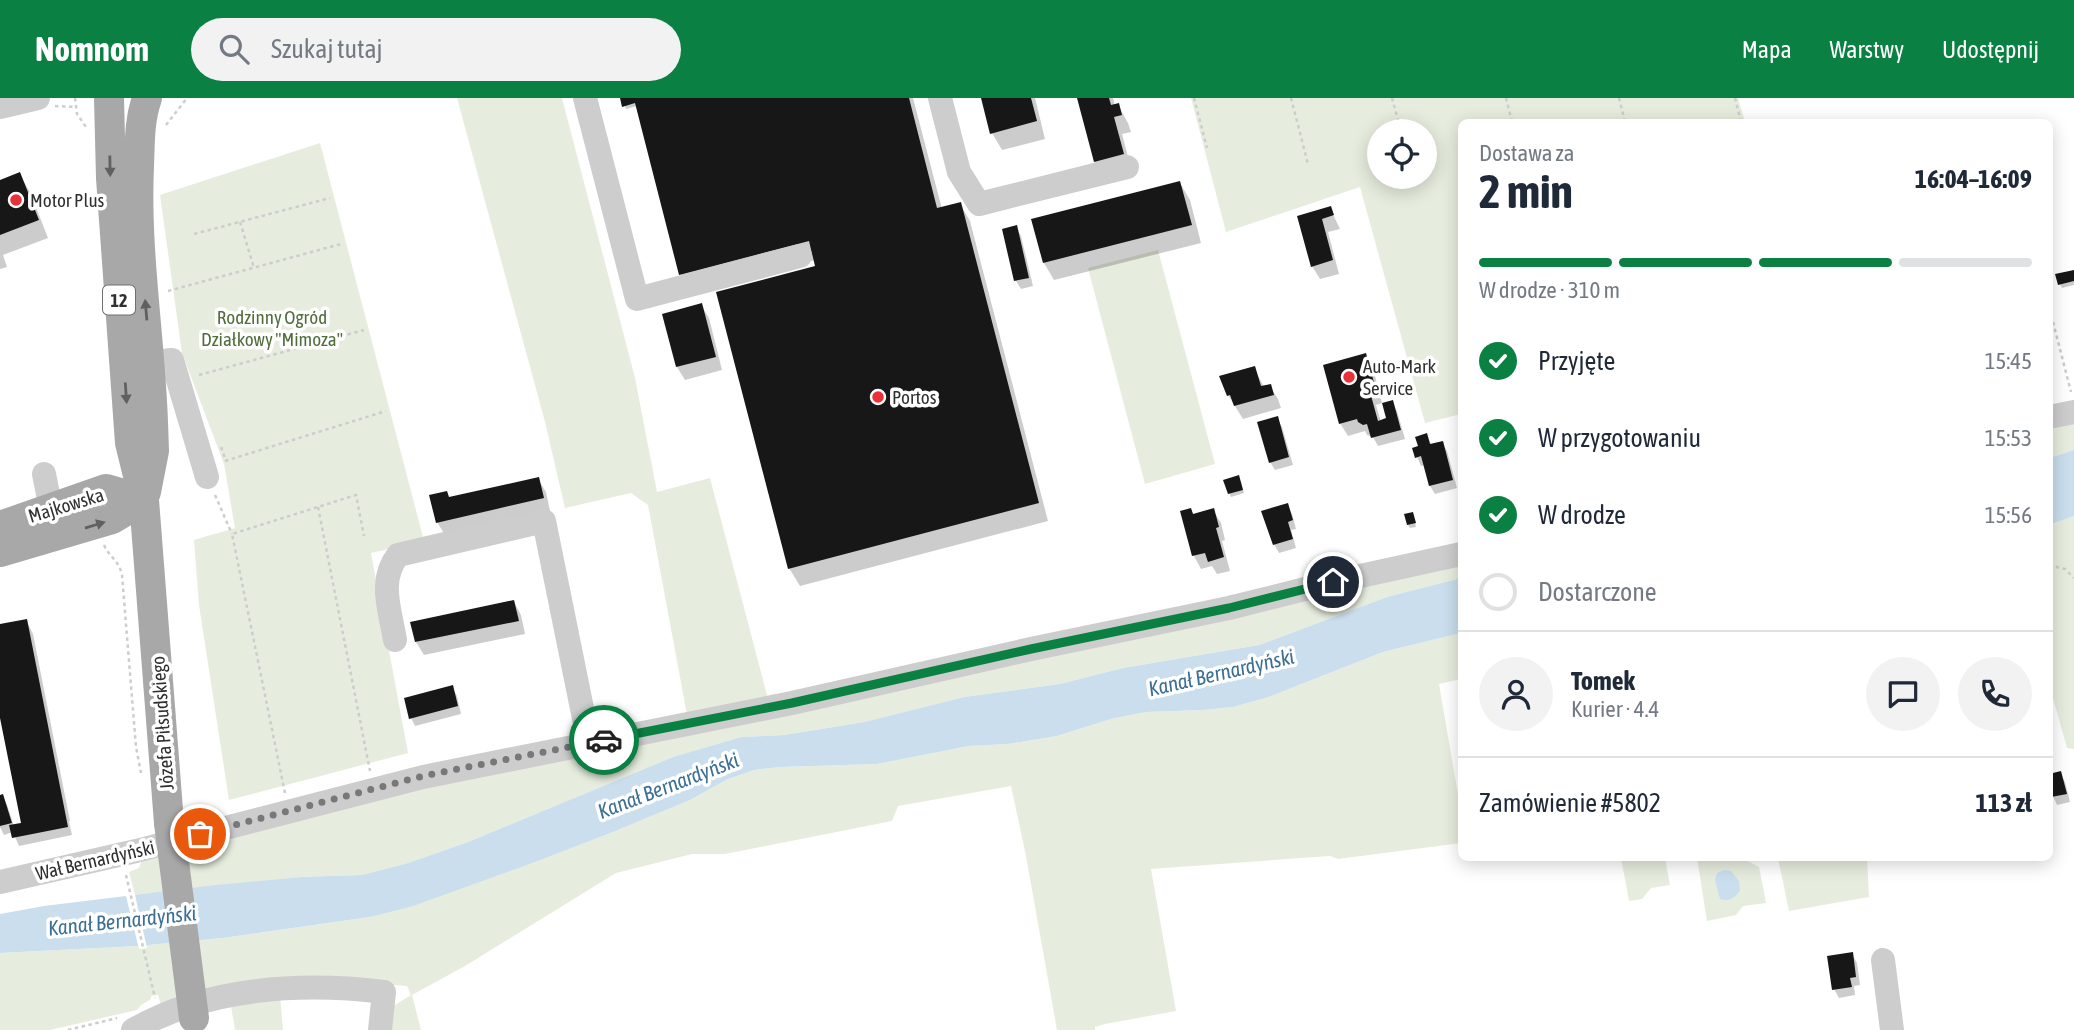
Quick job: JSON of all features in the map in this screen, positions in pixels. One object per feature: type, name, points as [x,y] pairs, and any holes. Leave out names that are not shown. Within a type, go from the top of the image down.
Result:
[{"type":"main road","name":"Józefa Piłsudskiego","points":[[109,98],[111,178],[130,443],[144,499],[169,823],[194,1024]]},
{"type":"main road","name":"Józefa Piłsudskiego","points":[[144,499],[154,451],[138,205],[141,125],[147,98]]},
{"type":"main road","name":"Majkowska","points":[[0,526],[106,489],[144,499]]},
{"type":"main road","name":"Majkowska","points":[[0,552],[112,519],[144,499]]},
{"type":"street","points":[[8,103],[38,98]]},
{"type":"street","points":[[585,98],[637,299],[800,256]]},
{"type":"street","points":[[940,98],[959,172],[979,204],[1127,167]]},
{"type":"street","points":[[150,362],[172,360],[213,469]]},
{"type":"street","points":[[2053,414],[2073,402]]},
{"type":"street","points":[[41,540],[51,509],[44,474]]},
{"type":"street","points":[[395,640],[386,580],[398,555],[544,521],[589,743]]},
{"type":"street","name":"Wał Bernardyński","points":[[0,882],[148,848],[373,788],[792,703],[1229,608],[1458,555]]},
{"type":"street","points":[[1882,960],[1892,1030]]},
{"type":"street","points":[[126,1024],[155,1007],[181,1009],[251,992],[334,987],[384,992],[380,1030]]},
{"type":"path","points":[[1194,98],[1207,148]]},
{"type":"path","points":[[1291,98],[1308,163]]},
{"type":"path","points":[[1392,98],[1398,119]]},
{"type":"path","points":[[1506,98],[1511,119]]},
{"type":"path","points":[[1619,98],[1624,119]]},
{"type":"path","points":[[1735,98],[1740,119]]},
{"type":"path","points":[[194,234],[330,198]]},
{"type":"path","points":[[240,222],[254,268]]},
{"type":"path","points":[[168,291],[341,244]]},
{"type":"path","points":[[2053,322],[2073,402]]},
{"type":"path","points":[[194,377],[364,330]]},
{"type":"path","points":[[213,469],[386,411]]},
{"type":"path","points":[[217,437],[213,469],[232,534],[288,810]]},
{"type":"path","points":[[232,534],[356,495],[364,536]]},
{"type":"path","points":[[318,507],[373,788]]},
{"type":"path","points":[[105,549],[117,561],[122,575],[136,747],[141,772]]},
{"type":"path","points":[[2053,566],[2065,569],[2074,578]]},
{"type":"path","points":[[125,872],[155,1007]]},
{"type":"path","points":[[68,1030],[126,1024]]},
{"type":"green space","points":[[457,98],[562,98],[635,378],[657,492],[710,478],[768,699],[687,715],[648,505],[631,493],[565,508],[545,422]]},
{"type":"green space","points":[[1191,98],[1738,98],[1744,119],[1458,119],[1458,415],[1425,423],[1360,187],[1226,232]]},
{"type":"green space","name":"Rodzinny Ogród Działkowy \"Mimoza\"","points":[[320,143],[424,541],[371,553],[408,753],[229,800],[199,605],[194,540],[235,528],[224,464],[182,353],[160,195]]},
{"type":"green space","points":[[1158,250],[1215,464],[1145,484],[1088,268]]},
{"type":"green space","points":[[2074,421],[2074,450],[2053,457],[2053,426]]},
{"type":"green space","points":[[2074,516],[2074,749],[2067,748],[2053,698],[2053,524]]},
{"type":"green space","points":[[1458,562],[1458,579],[1387,597],[1259,645],[1123,668],[1060,684],[964,697],[864,722],[784,735],[741,737],[673,757],[468,842],[408,863],[362,875],[301,877],[135,895],[129,872],[139,868],[142,859],[300,814]]},
{"type":"green space","points":[[1458,634],[1458,680],[1439,684],[1458,795],[1458,843],[1338,859],[1330,856],[1151,869],[1176,1011],[1105,1024],[1095,1027],[1095,1030],[1057,1030],[1011,786],[898,806],[892,821],[725,854],[692,854],[616,873],[465,966],[412,995],[421,1030],[388,1030],[392,1007],[411,995],[407,986],[336,981],[161,1005],[158,995],[151,996],[151,999],[137,1010],[50,1030],[0,1030],[0,953],[138,946],[223,938],[370,917],[538,861],[690,800],[728,779],[754,770],[877,764],[969,746],[1008,744],[1057,736],[1111,719],[1146,712],[1233,707],[1269,697],[1383,652]]},
{"type":"green space","points":[[1622,861],[1666,861],[1670,885],[1651,888],[1642,899],[1629,901]]},
{"type":"green space","points":[[1697,861],[1748,861],[1759,867],[1766,903],[1743,906],[1736,915],[1707,921]]},
{"type":"green space","points":[[1779,861],[1867,861],[1869,897],[1789,911]]},
{"type":"green space","points":[[280,995],[283,1030],[235,1030],[231,1006]]},
{"type":"water","points":[[2074,450],[2074,516],[2053,524],[2053,457]]},
{"type":"water","name":"Kanał Bernardyński","points":[[1458,579],[1458,634],[1383,652],[1269,697],[1233,707],[1146,712],[1111,719],[1057,736],[1008,744],[969,746],[877,764],[754,770],[728,779],[690,800],[538,861],[413,906],[370,917],[223,938],[138,946],[0,953],[0,914],[216,885],[301,877],[362,875],[408,863],[468,842],[673,757],[741,737],[784,735],[864,722],[964,697],[1060,684],[1123,668],[1259,645],[1387,597]]},
{"type":"water","points":[[1731,871],[1739,881],[1740,891],[1728,900],[1720,899],[1715,880],[1717,873]]},
{"type":"pier","points":[[134,891],[147,948],[139,949],[125,892]]},
{"type":"building","name":"Portos","points":[[620,98],[909,98],[937,208],[961,202],[1039,503],[788,569],[716,292],[815,266],[809,241],[679,275],[635,103],[622,107]]},
{"type":"building","points":[[981,98],[1031,98],[1037,121],[990,134]]},
{"type":"building","points":[[1077,98],[1109,98],[1111,105],[1119,103],[1122,115],[1114,117],[1124,154],[1094,162]]},
{"type":"building","name":"Motor Plus","points":[[20,172],[39,220],[0,235],[0,180]]},
{"type":"building","points":[[1180,181],[1192,225],[1043,263],[1031,219]]},
{"type":"building","points":[[1331,206],[1334,215],[1322,219],[1333,260],[1311,267],[1297,216]]},
{"type":"building","points":[[1017,225],[1029,278],[1014,281],[1002,229]]},
{"type":"building","points":[[2074,270],[2074,281],[2058,285],[2055,274]]},
{"type":"building","points":[[702,303],[716,357],[676,367],[662,314]]},
{"type":"building","name":"Auto-Mark Service","points":[[1366,353],[1376,390],[1370,392],[1378,421],[1386,418],[1382,403],[1393,400],[1401,430],[1371,438],[1367,424],[1363,425],[1357,419],[1339,424],[1323,365]]},
{"type":"building","points":[[1255,366],[1261,386],[1271,384],[1274,395],[1234,406],[1219,376]]},
{"type":"building","points":[[1278,416],[1289,457],[1269,463],[1257,422]]},
{"type":"building","points":[[1427,433],[1430,444],[1443,441],[1453,480],[1429,486],[1421,456],[1415,458],[1412,448],[1418,446],[1415,437]]},
{"type":"building","points":[[1239,475],[1243,490],[1228,494],[1223,480]]},
{"type":"building","points":[[539,477],[544,498],[436,523],[429,495],[447,491],[449,497]]},
{"type":"building","points":[[1288,503],[1293,520],[1288,522],[1293,539],[1273,545],[1261,511]]},
{"type":"building","points":[[1191,508],[1193,514],[1214,508],[1224,557],[1208,562],[1205,553],[1192,556],[1180,511]]},
{"type":"building","points":[[1413,512],[1416,523],[1407,525],[1404,514]]},
{"type":"building","points":[[514,600],[519,621],[415,642],[410,622]]},
{"type":"building","points":[[27,619],[68,827],[12,838],[9,825],[21,823],[0,718],[0,624]]},
{"type":"building","points":[[453,685],[458,706],[409,719],[404,698]]},
{"type":"building","points":[[2061,771],[2067,794],[2053,797],[2053,773]]},
{"type":"building","points":[[3,794],[12,823],[0,826],[0,795]]},
{"type":"building","points":[[1853,952],[1856,977],[1850,978],[1852,987],[1832,990],[1827,956]]},
{"type":"way so far","points":[[200,834],[423,776],[604,740]]},
{"type":"place","name":"Motor Plus","points":[[16,200]]},
{"type":"place","name":"Auto-Mark Service","points":[[1349,377]]},
{"type":"place","name":"Portos","points":[[878,397]]},
{"type":"route","points":[[604,740],[792,703],[1252,603],[1333,582]]}]
